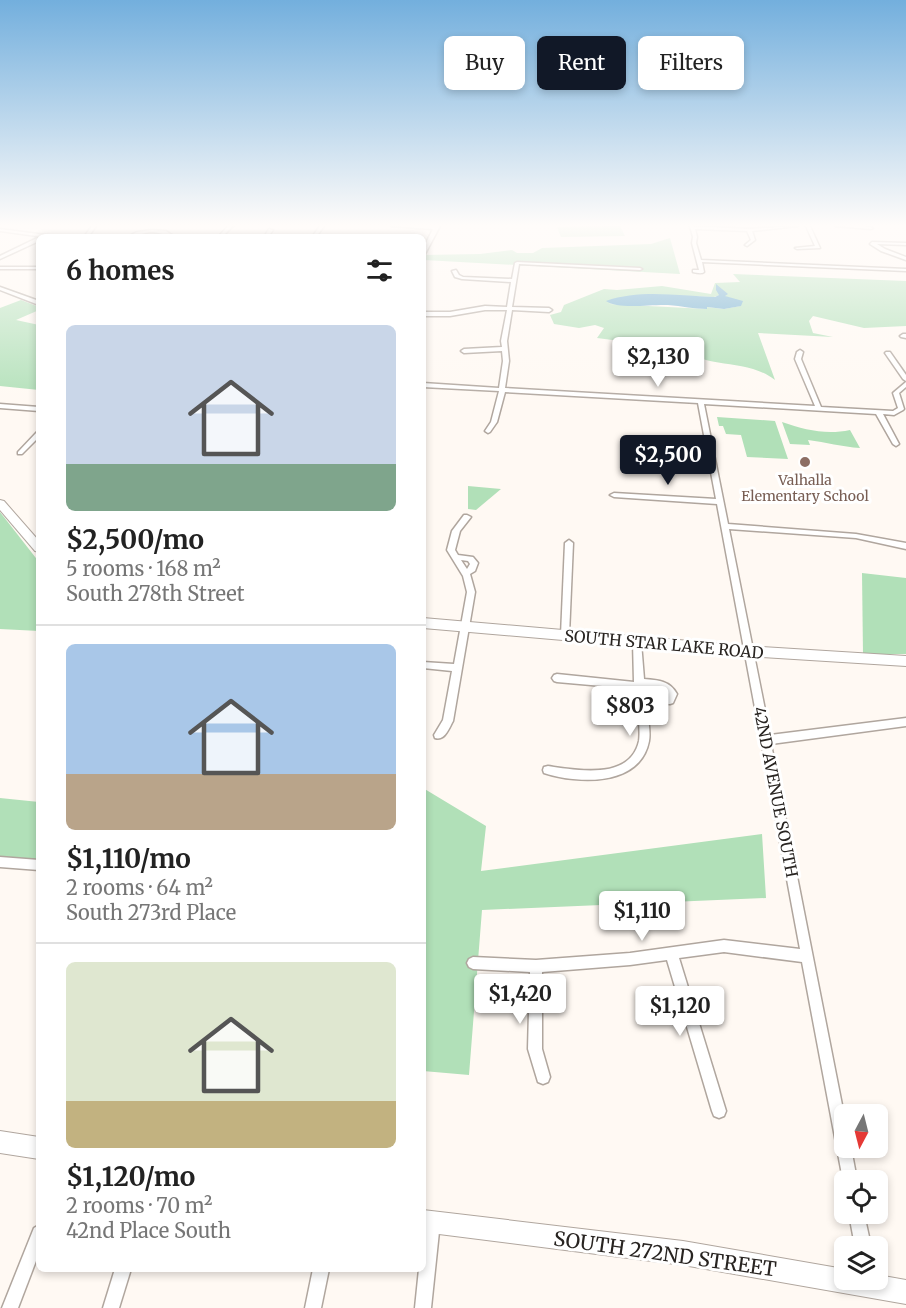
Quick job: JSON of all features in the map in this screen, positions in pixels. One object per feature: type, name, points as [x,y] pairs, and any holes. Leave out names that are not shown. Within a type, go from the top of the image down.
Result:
[{"type":"street","points":[[488,431],[494,422],[501,390],[513,287]]},
{"type":"street","points":[[0,288],[36,302]]},
{"type":"street","points":[[31,301],[36,298]]},
{"type":"street","points":[[426,314],[450,314],[485,308],[549,310]]},
{"type":"street","points":[[464,351],[504,349]]},
{"type":"street","points":[[800,352],[798,359],[819,409]]},
{"type":"street","points":[[888,353],[906,379]]},
{"type":"street","points":[[426,385],[894,413],[900,411],[896,393],[906,384]]},
{"type":"street","name":"42ND AVENUE SOUTH","points":[[701,403],[848,1170]]},
{"type":"street","points":[[0,406],[36,409]]},
{"type":"street","points":[[879,413],[896,444]]},
{"type":"street","points":[[20,453],[36,437]]},
{"type":"street","points":[[614,495],[721,502]]},
{"type":"street","points":[[0,503],[36,545]]},
{"type":"street","points":[[439,735],[448,721],[471,592],[465,574],[452,550],[453,538],[467,517]]},
{"type":"street","points":[[725,526],[856,536],[906,546]]},
{"type":"street","points":[[566,635],[569,543]]},
{"type":"street","name":"SOUTH STAR LAKE ROAD","points":[[426,622],[748,651],[906,661]]},
{"type":"street","points":[[548,770],[600,775],[617,772],[632,765],[641,753],[644,740],[637,642]]},
{"type":"street","points":[[426,665],[457,668]]},
{"type":"street","points":[[557,678],[664,685],[670,689],[672,694],[670,700],[666,701],[641,699]]},
{"type":"street","points":[[767,740],[906,722]]},
{"type":"street","points":[[0,861],[36,865]]},
{"type":"street","points":[[473,963],[536,966],[630,960],[738,946],[807,956]]},
{"type":"street","points":[[670,953],[719,1112]]},
{"type":"street","points":[[536,966],[535,1049],[543,1077]]},
{"type":"street","points":[[0,1142],[36,1148]]},
{"type":"street","points":[[426,1256],[428,1222]]},
{"type":"street","name":"SOUTH 272ND STREET","points":[[428,1222],[682,1253],[834,1276]]},
{"type":"street","points":[[10,1308],[36,1241]]},
{"type":"street","points":[[111,1308],[122,1272]]},
{"type":"street","points":[[314,1308],[320,1272]]},
{"type":"street","points":[[423,1308],[425,1272]]},
{"type":"street","name":"SOUTH 272ND STREET","points":[[888,1287],[906,1292]]},
{"type":"green space","points":[[668,287],[711,294],[714,287],[906,287],[906,326],[864,328],[813,316],[809,321],[813,333],[833,337],[758,333],[775,380],[751,368],[699,358],[676,344],[597,338],[604,328],[595,325],[579,328],[554,324],[550,315],[561,312],[564,305],[604,289]],"holes":[[[718,292],[740,306],[724,309],[706,307],[707,309],[609,304],[649,296],[714,297],[720,295]]]},
{"type":"green space","points":[[21,300],[36,306],[36,311],[16,320],[36,324],[36,390],[0,386],[0,308]]},
{"type":"green space","points":[[717,417],[775,421],[788,459],[747,457],[741,435],[726,434],[723,426],[719,426]]},
{"type":"green space","points":[[782,422],[816,431],[850,430],[860,448],[808,440],[810,445],[790,444]]},
{"type":"green space","points":[[468,486],[501,489],[476,510],[468,509]]},
{"type":"green space","points":[[0,512],[36,558],[36,631],[0,629]]},
{"type":"green space","points":[[862,573],[906,578],[906,654],[863,654]]},
{"type":"green space","points":[[426,790],[486,826],[481,871],[762,834],[766,898],[482,910],[469,1075],[426,1071]]},
{"type":"green space","points":[[0,798],[36,802],[36,864],[0,861]]},
{"type":"water","points":[[716,287],[720,287],[728,294],[725,296],[743,301],[741,306],[702,309],[668,305],[627,306],[606,301],[646,294],[715,297],[719,295]]},
{"type":"place","name":"Valhalla Elementary School","points":[[805,462]]}]
